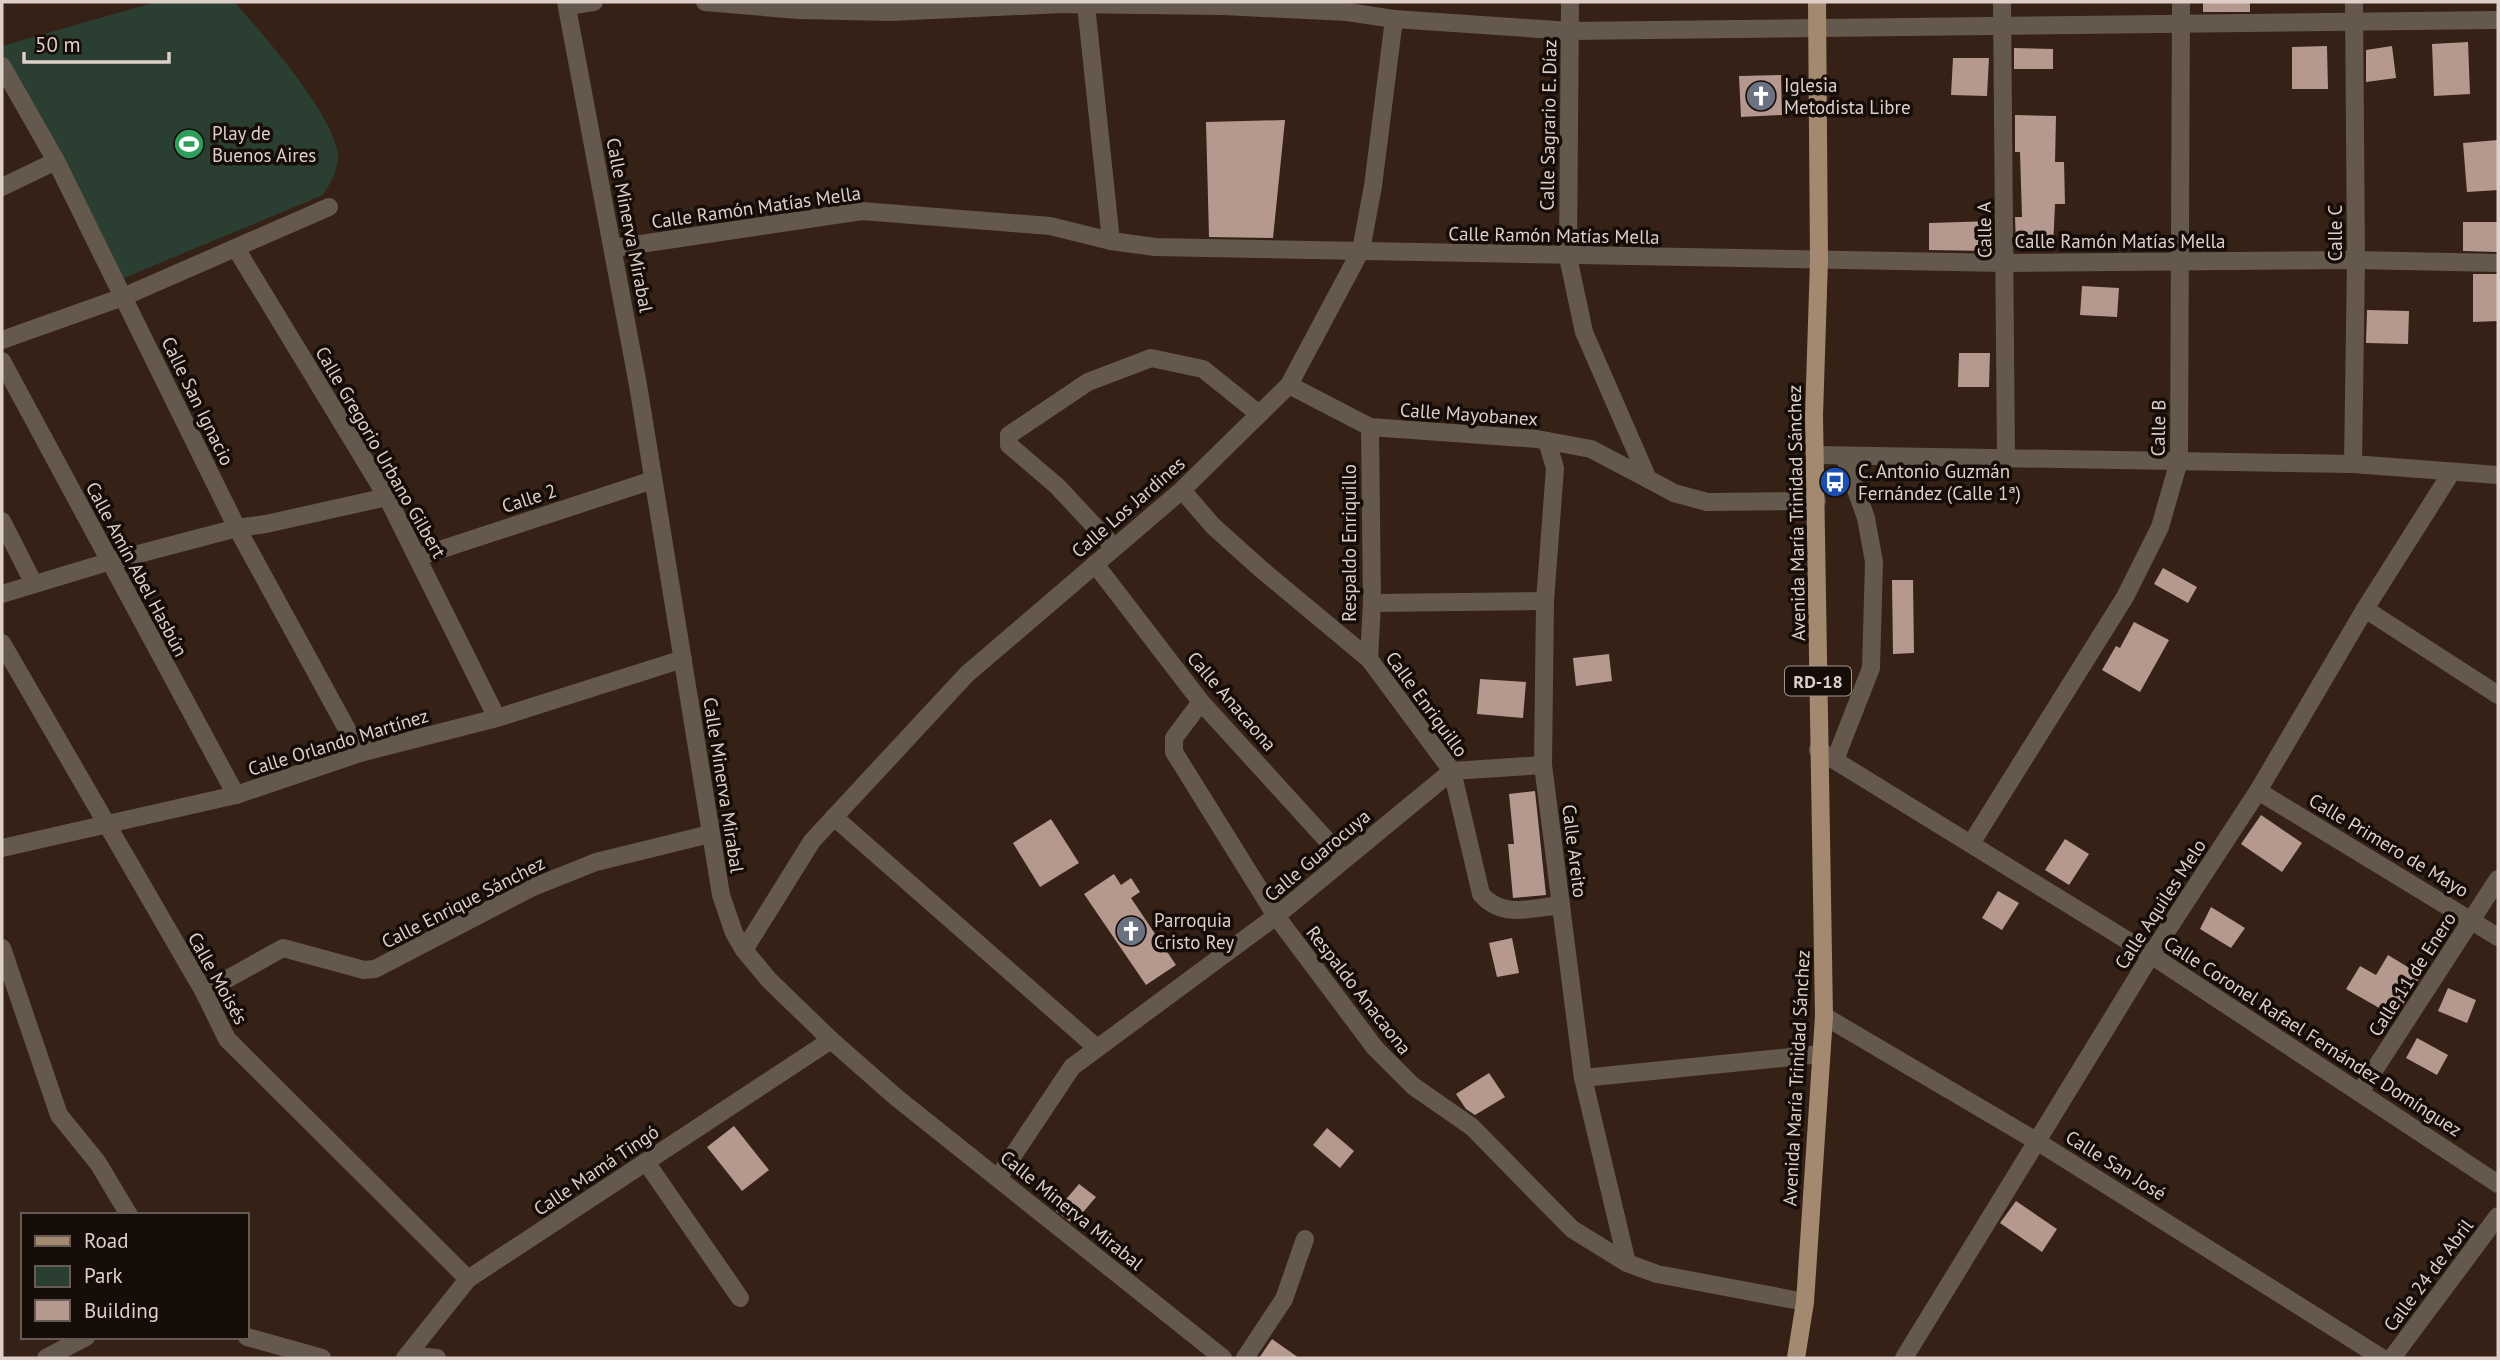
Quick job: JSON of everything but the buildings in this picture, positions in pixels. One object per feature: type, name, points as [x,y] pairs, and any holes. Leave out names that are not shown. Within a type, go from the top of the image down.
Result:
[{"type":"main road","name":"Avenida María Trinidad Sánchez","points":[[1796,1358],[1805,1302],[1824,1016],[1818,750],[1817,455],[1814,416],[1819,260],[1816,2]]},
{"type":"street","points":[[567,4],[594,2]]},
{"type":"street","points":[[705,2],[798,10],[890,12],[1062,3],[1348,7],[1394,19],[1570,32],[2498,20]]},
{"type":"street","name":"Calle Sagrario E. Díaz","points":[[1570,2],[1568,257],[1584,332],[1648,480]]},
{"type":"street","name":"Calle A","points":[[2002,2],[2006,458]]},
{"type":"street","name":"Calle B","points":[[1972,842],[2126,597],[2161,527],[2179,461],[2181,2]]},
{"type":"street","name":"Calle C","points":[[2353,464],[2356,260],[2354,2]]},
{"type":"street","name":"Calle Minerva Mirabal","points":[[567,4],[614,248],[683,659],[709,834],[720,895],[734,933],[744,950],[769,980],[897,1098],[1223,1358]]},
{"type":"street","points":[[1086,5],[1111,241]]},
{"type":"street","name":"Calle Los Jardines","points":[[744,950],[812,841],[967,674],[1182,490],[1289,385],[1361,250],[1373,186],[1394,19]]},
{"type":"street","name":"Calle San Ignacio","points":[[2,66],[56,161],[237,528],[360,753]]},
{"type":"street","points":[[2,187],[56,161]]},
{"type":"street","points":[[2,340],[123,297],[237,250],[329,206]]},
{"type":"street","name":"Calle Ramón Matías Mella","points":[[614,248],[862,211],[1050,226],[1111,241],[1155,247],[1568,257],[2005,263],[2356,260],[2498,263]]},
{"type":"street","name":"Calle Gregorio Urbano Gilbert","points":[[237,250],[387,497],[497,718]]},
{"type":"street","points":[[1114,547],[1057,486],[1009,445],[1009,435],[1088,382],[1151,358],[1203,369],[1259,414]]},
{"type":"street","name":"Calle Amín Abel Hasbún","points":[[2,361],[236,795]]},
{"type":"street","name":"Calle Mayobanex","points":[[1289,385],[1370,427],[1547,441],[1591,449],[1648,480]]},
{"type":"street","name":"Respaldo Enriquillo","points":[[1369,659],[1373,603],[1370,427]]},
{"type":"street","name":"Calle Areito","points":[[1547,441],[1555,468],[1545,601],[1543,765],[1583,1078],[1627,1263]]},
{"type":"street","points":[[1817,455],[2353,464],[2498,475]]},
{"type":"street","points":[[1835,760],[1871,668],[1874,562],[1866,518],[1844,456]]},
{"type":"street","name":"Calle Aquiles Melo","points":[[1904,1358],[2151,955],[2258,791],[2365,609],[2451,473]]},
{"type":"street","name":"Calle 2","points":[[418,557],[653,480]]},
{"type":"street","points":[[1648,480],[1674,494],[1707,502],[1817,501]]},
{"type":"street","name":"Calle Enriquillo","points":[[1182,490],[1213,526],[1369,659],[1452,771],[1481,894],[1491,906],[1507,912],[1561,905]]},
{"type":"street","points":[[2,594],[108,562],[237,528],[387,497]]},
{"type":"street","points":[[2,522],[34,584]]},
{"type":"street","name":"Calle Anacaona","points":[[1095,564],[1201,702],[1344,859]]},
{"type":"street","points":[[1373,603],[1545,601]]},
{"type":"street","points":[[2365,609],[2498,695]]},
{"type":"street","name":"Calle Moisés","points":[[2,643],[204,992],[227,1039],[468,1279]]},
{"type":"street","name":"Calle Orlando Martínez","points":[[2,848],[236,795],[360,753],[497,718],[683,659]]},
{"type":"street","name":"Respaldo Anacaona","points":[[1201,702],[1174,738],[1174,752],[1276,916],[1393,1069],[1472,1127],[1572,1229],[1627,1263],[1657,1274],[1805,1302]]},
{"type":"street","name":"Calle Coronel Rafael Fernández Domínguez","points":[[1818,750],[1972,842],[2151,955],[2498,1184]]},
{"type":"street","points":[[1452,771],[1543,765]]},
{"type":"street","name":"Calle Guarocuya","points":[[998,1178],[1072,1067],[1276,916],[1452,771]]},
{"type":"street","name":"Calle Primero de Mayo","points":[[2258,791],[2498,937]]},
{"type":"street","points":[[834,817],[1097,1048]]},
{"type":"street","name":"Calle Enrique Sánchez","points":[[204,992],[283,948],[365,970],[375,969],[531,888],[596,862],[709,834]]},
{"type":"street","name":"Calle 11 de Enero","points":[[2360,1092],[2498,879]]},
{"type":"street","points":[[2,948],[59,1115],[98,1163],[128,1213]]},
{"type":"street","name":"Calle San José","points":[[1824,1016],[2038,1142],[2382,1358]]},
{"type":"street","name":"Calle Mamá Tingó","points":[[407,1357],[468,1279],[831,1040]]},
{"type":"street","points":[[1583,1078],[1821,1054]]},
{"type":"street","points":[[646,1162],[740,1298]]},
{"type":"street","name":"Calle 24 de Abril","points":[[2392,1358],[2498,1216]]},
{"type":"street","points":[[1245,1358],[1284,1298],[1304,1239]]},
{"type":"street","points":[[248,1337],[322,1358]]},
{"type":"street","points":[[46,1358],[82,1339]]},
{"type":"street","points":[[407,1357],[437,1358]]},
{"type":"green space","name":"Play de Buenos Aires","points":[[156,2],[234,2],[262,33],[313,101],[327,124],[338,160],[323,195],[119,280],[2,64],[2,46]]},
{"type":"place","name":"Iglesia Metodista Libre","points":[[1761,96]]},
{"type":"place","name":"Play de Buenos Aires","points":[[189,144]]},
{"type":"place","name":"C. Antonio Guzmán Fernández (Calle 1ª)","points":[[1835,482]]},
{"type":"place","name":"Parroquia Cristo Rey","points":[[1131,931]]}]
